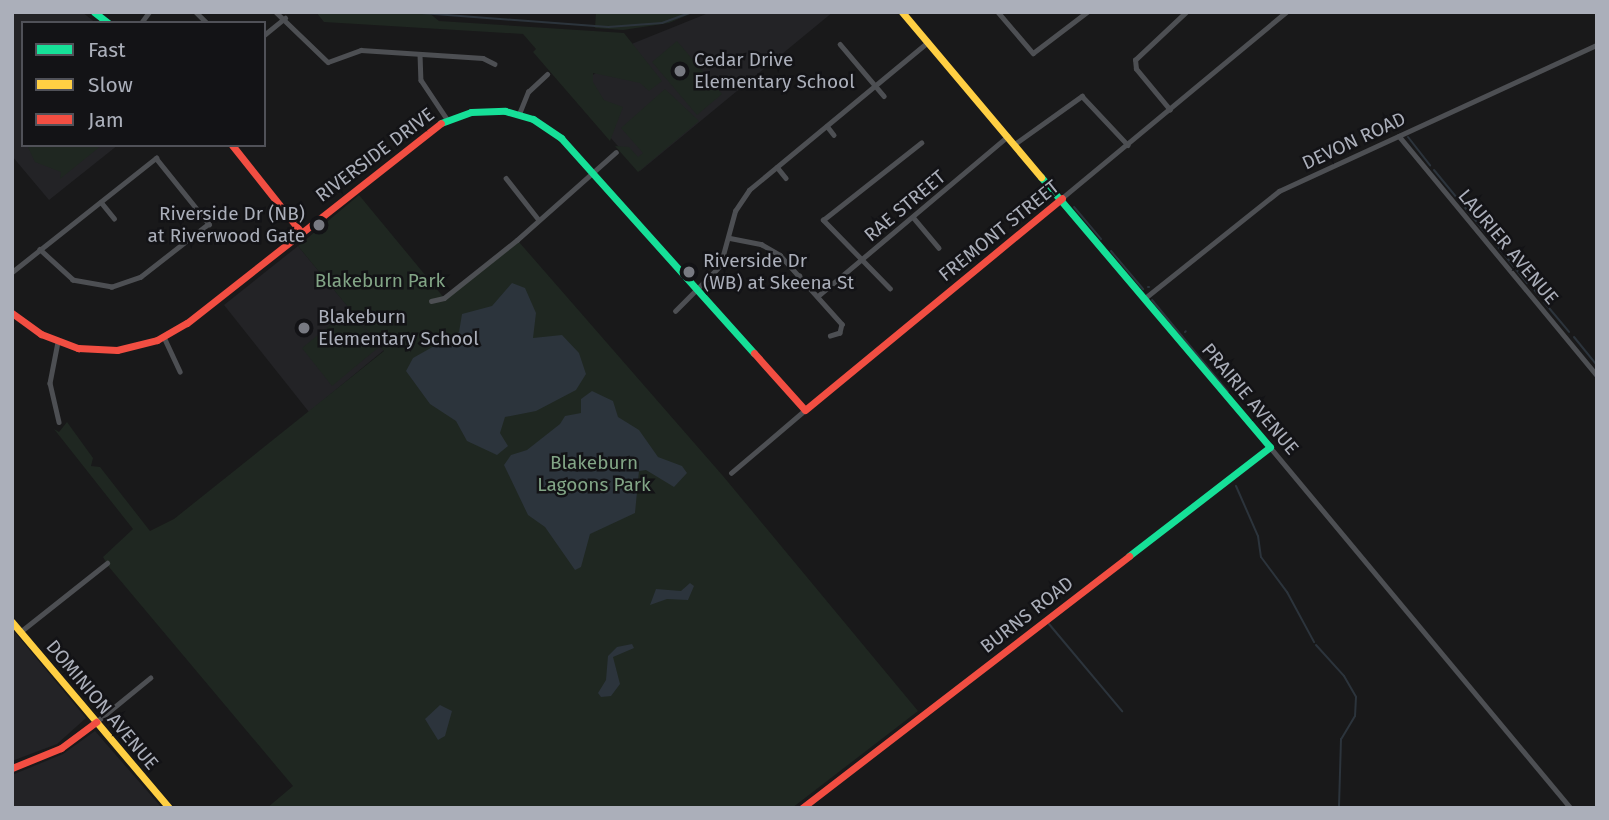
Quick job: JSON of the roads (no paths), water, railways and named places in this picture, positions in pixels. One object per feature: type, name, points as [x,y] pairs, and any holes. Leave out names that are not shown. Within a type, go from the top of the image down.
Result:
[{"type":"street","points":[[276,12],[330,62],[358,50],[482,58],[495,64]]},
{"type":"street","name":"PRAIRIE AVENUE","points":[[902,12],[1016,143],[1571,808]]},
{"type":"street","points":[[998,12],[1033,53],[1087,12]]},
{"type":"street","points":[[1170,110],[1136,69],[1135,60],[1186,12]]},
{"type":"street","name":"FREMONT STREET","points":[[731,472],[1286,12]]},
{"type":"street","points":[[266,33],[285,18]]},
{"type":"street","points":[[675,311],[699,290],[720,266],[741,199],[928,42]]},
{"type":"street","points":[[840,44],[884,96]]},
{"type":"street","name":"DEVON ROAD","points":[[1145,298],[1279,191],[1597,45]]},
{"type":"street","points":[[420,54],[421,80],[447,119]]},
{"type":"street","points":[[519,114],[530,90],[547,74]]},
{"type":"street","points":[[1016,143],[1082,96],[1128,145]]},
{"type":"street","name":"RIVERSIDE DRIVE","points":[[12,313],[58,342],[110,350],[164,337],[447,119],[483,110],[519,114],[556,134],[805,410]]},
{"type":"street","points":[[827,126],[834,135]]},
{"type":"street","name":"RAE STREET","points":[[818,296],[1009,135]]},
{"type":"street","name":"LAURIER AVENUE","points":[[1399,136],[1597,375]]},
{"type":"street","points":[[890,289],[823,220],[921,143]]},
{"type":"street","points":[[234,147],[301,232]]},
{"type":"street","points":[[431,301],[444,298],[616,152]]},
{"type":"street","points":[[12,272],[156,158],[209,224],[152,270],[121,285],[90,285],[67,276],[40,250]]},
{"type":"street","points":[[777,167],[786,178]]},
{"type":"street","points":[[506,178],[539,220]]},
{"type":"street","points":[[101,202],[114,218]]},
{"type":"street","points":[[913,217],[939,248]]},
{"type":"street","points":[[730,238],[774,249],[844,328],[830,336]]},
{"type":"street","points":[[786,288],[799,276]]},
{"type":"street","points":[[164,337],[180,371]]},
{"type":"street","points":[[58,342],[50,383],[59,422]]},
{"type":"street","name":"BURNS ROAD","points":[[802,808],[1270,447]]},
{"type":"street","points":[[20,632],[107,563]]},
{"type":"street","name":"DOMINION AVENUE","points":[[12,622],[169,808]]},
{"type":"street","points":[[12,768],[61,748],[149,678]]},
{"type":"waterway","points":[[408,12],[608,27],[662,23],[692,12]]},
{"type":"waterway","points":[[1408,137],[1430,165]]},
{"type":"waterway","points":[[1434,170],[1486,233]]},
{"type":"waterway","points":[[1074,207],[1101,239]]},
{"type":"waterway","points":[[1491,238],[1527,283]]},
{"type":"waterway","points":[[1111,251],[1143,289]]},
{"type":"waterway","points":[[1532,287],[1539,296]]},
{"type":"waterway","points":[[1152,300],[1228,392]]},
{"type":"waterway","points":[[1544,302],[1569,332]]},
{"type":"waterway","points":[[1574,337],[1597,365]]},
{"type":"waterway","points":[[1236,486],[1258,536],[1261,557],[1287,592],[1314,642]]},
{"type":"waterway","points":[[1049,624],[1122,711]]},
{"type":"waterway","points":[[1316,645],[1344,676],[1356,697],[1355,716],[1341,739],[1339,808]]},
{"type":"place","name":"Cedar Drive Elementary School","points":[[680,71]]},
{"type":"place","name":"Riverside Dr (NB) at Riverwood Gate","points":[[319,225]]},
{"type":"place","name":"Riverside Dr (WB) at Skeena St","points":[[689,272]]},
{"type":"place","name":"Blakeburn Elementary School","points":[[304,328]]},
{"type":"park label","name":"Blakeburn Park","points":[[380,281]]},
{"type":"park label","name":"Blakeburn Lagoons Park","points":[[594,474]]}]
